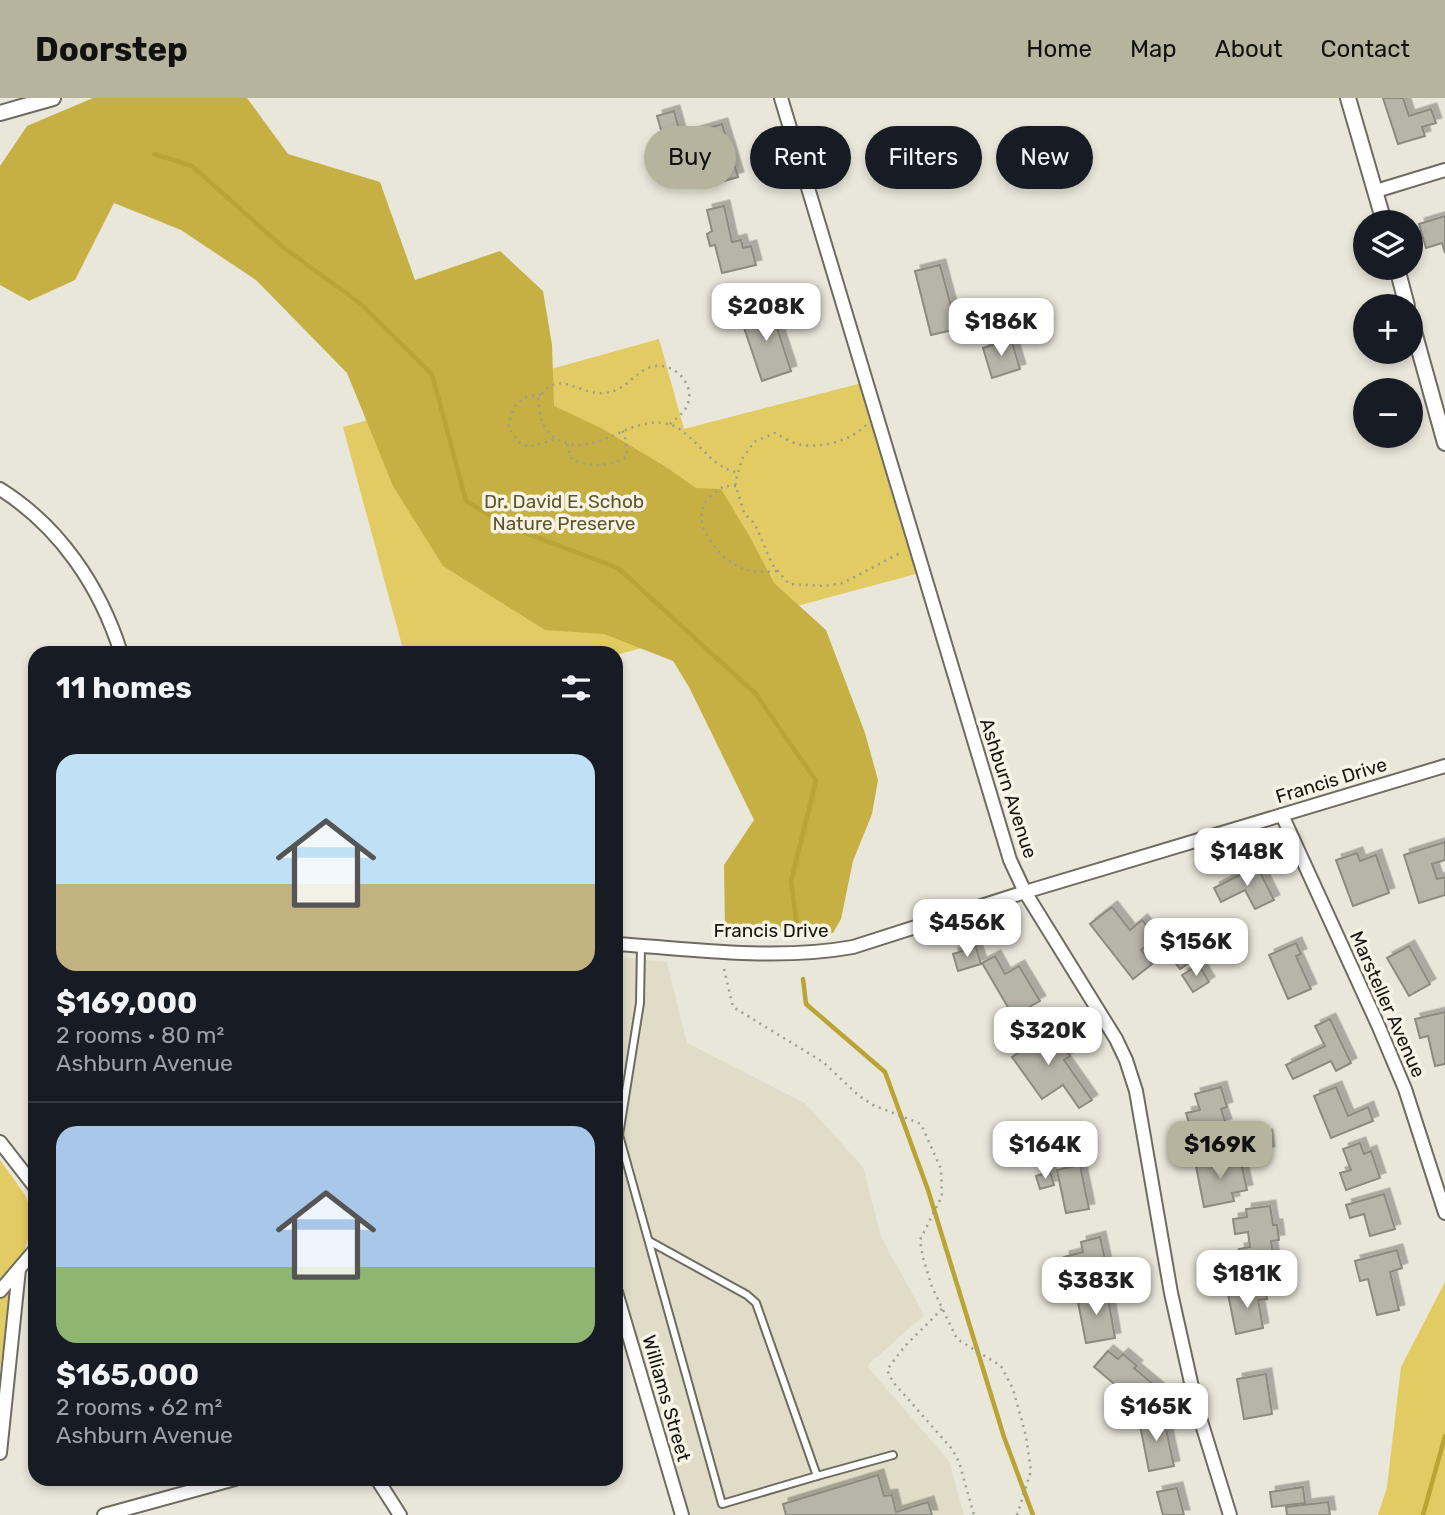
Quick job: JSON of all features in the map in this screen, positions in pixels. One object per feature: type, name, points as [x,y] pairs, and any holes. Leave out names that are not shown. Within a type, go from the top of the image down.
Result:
[{"type":"street","points":[[0,113],[52,98]]},
{"type":"street","name":"Ashburn Avenue","points":[[781,98],[1010,860],[1025,892],[1116,1039],[1136,1091],[1174,1306],[1196,1405],[1230,1515]]},
{"type":"street","points":[[1348,98],[1381,210]]},
{"type":"street","points":[[1376,191],[1445,170]]},
{"type":"street","points":[[1423,364],[1444,439]]},
{"type":"street","points":[[0,489],[24,504],[63,545],[98,598],[118,646]]},
{"type":"street","name":"Francis Drive","points":[[623,945],[768,954],[852,947],[1445,766]]},
{"type":"street","name":"Marsteller Avenue","points":[[1282,815],[1405,1089],[1445,1213]]},
{"type":"street","points":[[0,1142],[28,1178]]},
{"type":"street","points":[[0,1291],[28,1258]]},
{"type":"street","points":[[0,1453],[19,1269]]},
{"type":"street","name":"Williams Street","points":[[623,1316],[682,1515]]},
{"type":"street","points":[[104,1515],[210,1486]]},
{"type":"street","points":[[381,1486],[400,1515]]},
{"type":"lane","points":[[623,1110],[640,1003],[641,946]]},
{"type":"lane","points":[[623,1149],[722,1504],[893,1455]]},
{"type":"lane","points":[[649,1241],[747,1295],[756,1303],[817,1476]]},
{"type":"path","points":[[670,424],[685,411],[689,402],[687,382],[679,372],[658,366],[648,368],[621,389],[604,393],[592,392],[562,382],[546,388],[538,399],[541,419],[551,436],[571,446],[589,445],[622,430],[648,423],[670,424],[722,467],[738,473]]},
{"type":"path","points":[[541,395],[526,395],[519,401],[511,415],[508,428],[519,442],[529,447],[556,439]]},
{"type":"path","points":[[876,414],[858,433],[830,443],[801,445],[775,433],[754,442],[742,459],[736,486],[744,513],[755,524],[763,546],[789,584],[824,586],[843,583],[862,575],[876,564],[915,547]]},
{"type":"path","points":[[566,443],[572,460],[586,465],[619,462],[627,456],[622,430]]},
{"type":"path","points":[[736,486],[724,486],[705,501],[702,515],[704,529],[714,549],[741,568],[760,573],[777,570]]},
{"type":"path","points":[[724,969],[733,1007],[823,1062],[858,1095],[873,1105],[921,1124],[941,1169],[942,1195],[920,1240],[932,1287],[957,1339],[1001,1366],[1013,1389],[1026,1436],[1031,1471],[1017,1515]]},
{"type":"path","points":[[942,1309],[904,1348],[887,1370],[893,1382],[952,1449],[974,1515]]},
{"type":"shaded area","points":[[623,958],[667,962],[687,1043],[805,1103],[863,1167],[881,1237],[924,1315],[867,1366],[949,1461],[964,1515],[682,1515],[623,1316]]},
{"type":"green space","points":[[93,98],[247,98],[288,154],[380,182],[415,280],[500,251],[543,291],[552,345],[554,406],[601,428],[696,488],[721,489],[774,583],[826,630],[865,733],[878,780],[872,814],[853,861],[841,919],[833,933],[725,929],[724,865],[754,820],[689,687],[673,661],[604,634],[545,630],[443,566],[393,486],[347,373],[256,280],[181,230],[114,203],[75,280],[29,301],[0,285],[0,166],[27,126]]},
{"type":"green space","name":"Dr. David E. Schob Nature Preserve","points":[[659,339],[684,429],[866,382],[923,572],[623,653],[623,646],[402,646],[343,427]]},
{"type":"green space","points":[[0,1160],[28,1202],[28,1240],[9,1297],[0,1371]]},
{"type":"green space","points":[[1445,1282],[1445,1515],[1378,1515],[1387,1487],[1401,1367]]},
{"type":"building","points":[[1383,98],[1403,98],[1409,116],[1431,109],[1436,123],[1422,127],[1425,136],[1398,144]]},
{"type":"building","points":[[674,111],[678,126],[660,126],[657,116]]},
{"type":"building","points":[[724,206],[732,242],[741,240],[743,248],[751,246],[756,265],[722,273],[715,245],[710,246],[707,234],[712,231],[707,210]]},
{"type":"building","points":[[1445,216],[1445,253],[1442,243],[1426,248],[1423,223]]},
{"type":"building","points":[[940,265],[952,310],[956,309],[961,328],[931,335],[915,271]]},
{"type":"building","points":[[770,306],[791,371],[762,381],[740,316]]},
{"type":"building","points":[[1011,339],[1020,369],[992,378],[983,348]]},
{"type":"building","points":[[1445,842],[1445,860],[1432,864],[1437,879],[1445,877],[1445,895],[1419,903],[1404,855]]},
{"type":"building","points":[[1357,853],[1360,861],[1376,855],[1389,893],[1353,906],[1336,860]]},
{"type":"building","points":[[1257,866],[1274,900],[1255,909],[1245,890],[1221,902],[1214,888]]},
{"type":"building","points":[[1112,907],[1130,930],[1142,920],[1156,938],[1141,950],[1152,964],[1133,979],[1090,924]]},
{"type":"building","points":[[1187,938],[1199,956],[1180,969],[1167,951]]},
{"type":"building","points":[[1296,943],[1301,954],[1296,956],[1311,989],[1288,999],[1269,955]]},
{"type":"building","points":[[1409,946],[1430,984],[1409,996],[1387,958]]},
{"type":"building","points":[[976,947],[981,964],[958,971],[953,954]]},
{"type":"building","points":[[995,956],[1005,974],[1019,966],[1040,1001],[1013,1016],[982,963]]},
{"type":"building","points":[[1199,965],[1209,982],[1193,992],[1182,975]]},
{"type":"building","points":[[1445,1012],[1445,1064],[1435,1066],[1428,1036],[1420,1038],[1415,1019]]},
{"type":"building","points":[[1330,1019],[1351,1063],[1336,1071],[1331,1061],[1293,1079],[1286,1065],[1325,1046],[1315,1026]]},
{"type":"building","points":[[1028,1028],[1038,1042],[1053,1032],[1070,1056],[1064,1060],[1092,1100],[1079,1108],[1063,1085],[1042,1099],[1012,1057],[1023,1050],[1015,1038]]},
{"type":"building","points":[[1221,1087],[1227,1107],[1221,1109],[1226,1124],[1192,1133],[1186,1113],[1200,1110],[1195,1094]]},
{"type":"building","points":[[1336,1087],[1348,1116],[1368,1107],[1373,1121],[1331,1138],[1314,1096]]},
{"type":"building","points":[[1267,1135],[1269,1152],[1253,1155],[1251,1138]]},
{"type":"building","points":[[1360,1143],[1364,1154],[1371,1151],[1380,1178],[1346,1190],[1340,1173],[1351,1170],[1343,1149]]},
{"type":"building","points":[[1212,1157],[1214,1164],[1240,1158],[1247,1190],[1232,1193],[1234,1201],[1204,1207],[1195,1161]]},
{"type":"building","points":[[1080,1165],[1089,1209],[1066,1213],[1057,1170]]},
{"type":"building","points":[[1050,1172],[1054,1185],[1040,1189],[1036,1176]]},
{"type":"building","points":[[1384,1194],[1395,1229],[1370,1236],[1364,1214],[1350,1218],[1346,1205]]},
{"type":"building","points":[[1270,1206],[1279,1240],[1271,1241],[1274,1260],[1241,1264],[1239,1249],[1250,1247],[1248,1232],[1235,1234],[1233,1219],[1247,1217],[1246,1209]]},
{"type":"building","points":[[1100,1237],[1108,1273],[1069,1281],[1064,1257],[1083,1252],[1081,1242]]},
{"type":"building","points":[[1397,1250],[1402,1268],[1390,1272],[1399,1310],[1377,1315],[1368,1279],[1360,1281],[1355,1261]]},
{"type":"building","points":[[1265,1287],[1267,1299],[1258,1300],[1263,1328],[1236,1334],[1228,1294]]},
{"type":"building","points":[[1107,1292],[1115,1338],[1086,1343],[1077,1297]]},
{"type":"building","points":[[1108,1351],[1118,1359],[1123,1354],[1137,1366],[1134,1368],[1159,1389],[1143,1408],[1094,1367]]},
{"type":"building","points":[[1266,1374],[1272,1414],[1244,1419],[1237,1379]]},
{"type":"building","points":[[1163,1415],[1174,1466],[1149,1471],[1139,1420]]},
{"type":"building","points":[[878,1475],[884,1496],[892,1495],[896,1512],[928,1502],[932,1515],[786,1515],[783,1504]]},
{"type":"building","points":[[1303,1487],[1305,1503],[1272,1507],[1270,1492]]},
{"type":"building","points":[[1177,1488],[1184,1515],[1163,1515],[1157,1492]]},
{"type":"building","points":[[1328,1502],[1330,1515],[1287,1515],[1286,1507]]},
{"type":"waterway","points":[[154,154],[192,166],[284,248],[361,304],[432,374],[466,501],[507,526],[618,568],[756,694],[816,781],[791,881],[797,926]]},
{"type":"waterway","points":[[803,979],[806,1004],[885,1072],[928,1190],[1004,1437],[1033,1515]]},
{"type":"waterway","points":[[1423,1515],[1445,1436]]}]
